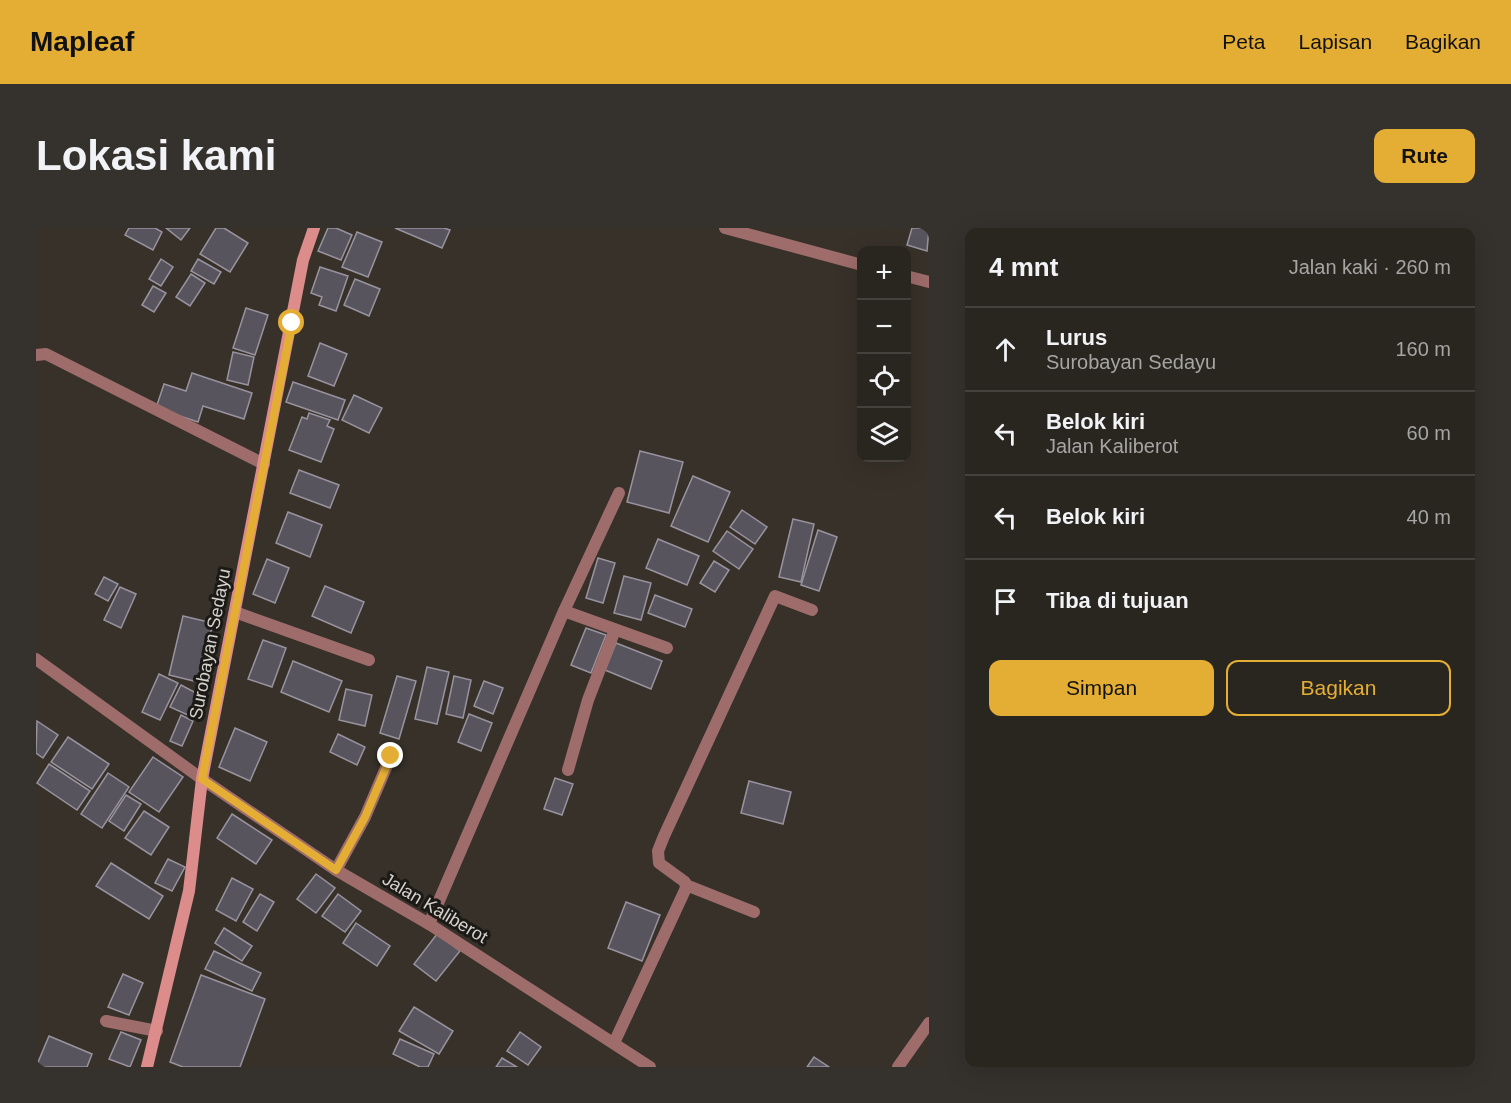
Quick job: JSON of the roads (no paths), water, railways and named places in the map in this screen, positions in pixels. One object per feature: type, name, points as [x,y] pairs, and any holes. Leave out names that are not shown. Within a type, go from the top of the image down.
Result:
[{"type":"main road","name":"Surobayan Sedayu","points":[[147,1067],[189,891],[202,779],[303,260],[314,228]]},
{"type":"street","points":[[725,228],[857,264]]},
{"type":"street","points":[[911,277],[929,282]]},
{"type":"street","points":[[36,356],[46,354],[264,464]]},
{"type":"street","points":[[429,924],[564,611],[619,493]]},
{"type":"street","points":[[754,912],[686,885],[659,862],[658,851],[775,596],[812,610]]},
{"type":"street","points":[[564,611],[667,648]]},
{"type":"street","points":[[235,612],[369,660]]},
{"type":"street","points":[[568,770],[588,700],[615,630]]},
{"type":"street","name":"Jalan Kaliberot","points":[[36,659],[202,779],[336,870],[429,924],[650,1067]]},
{"type":"street","points":[[336,870],[365,817],[391,756]]},
{"type":"street","points":[[614,1043],[686,885]]},
{"type":"street","points":[[106,1021],[157,1030]]},
{"type":"street","points":[[898,1067],[929,1023]]}]
